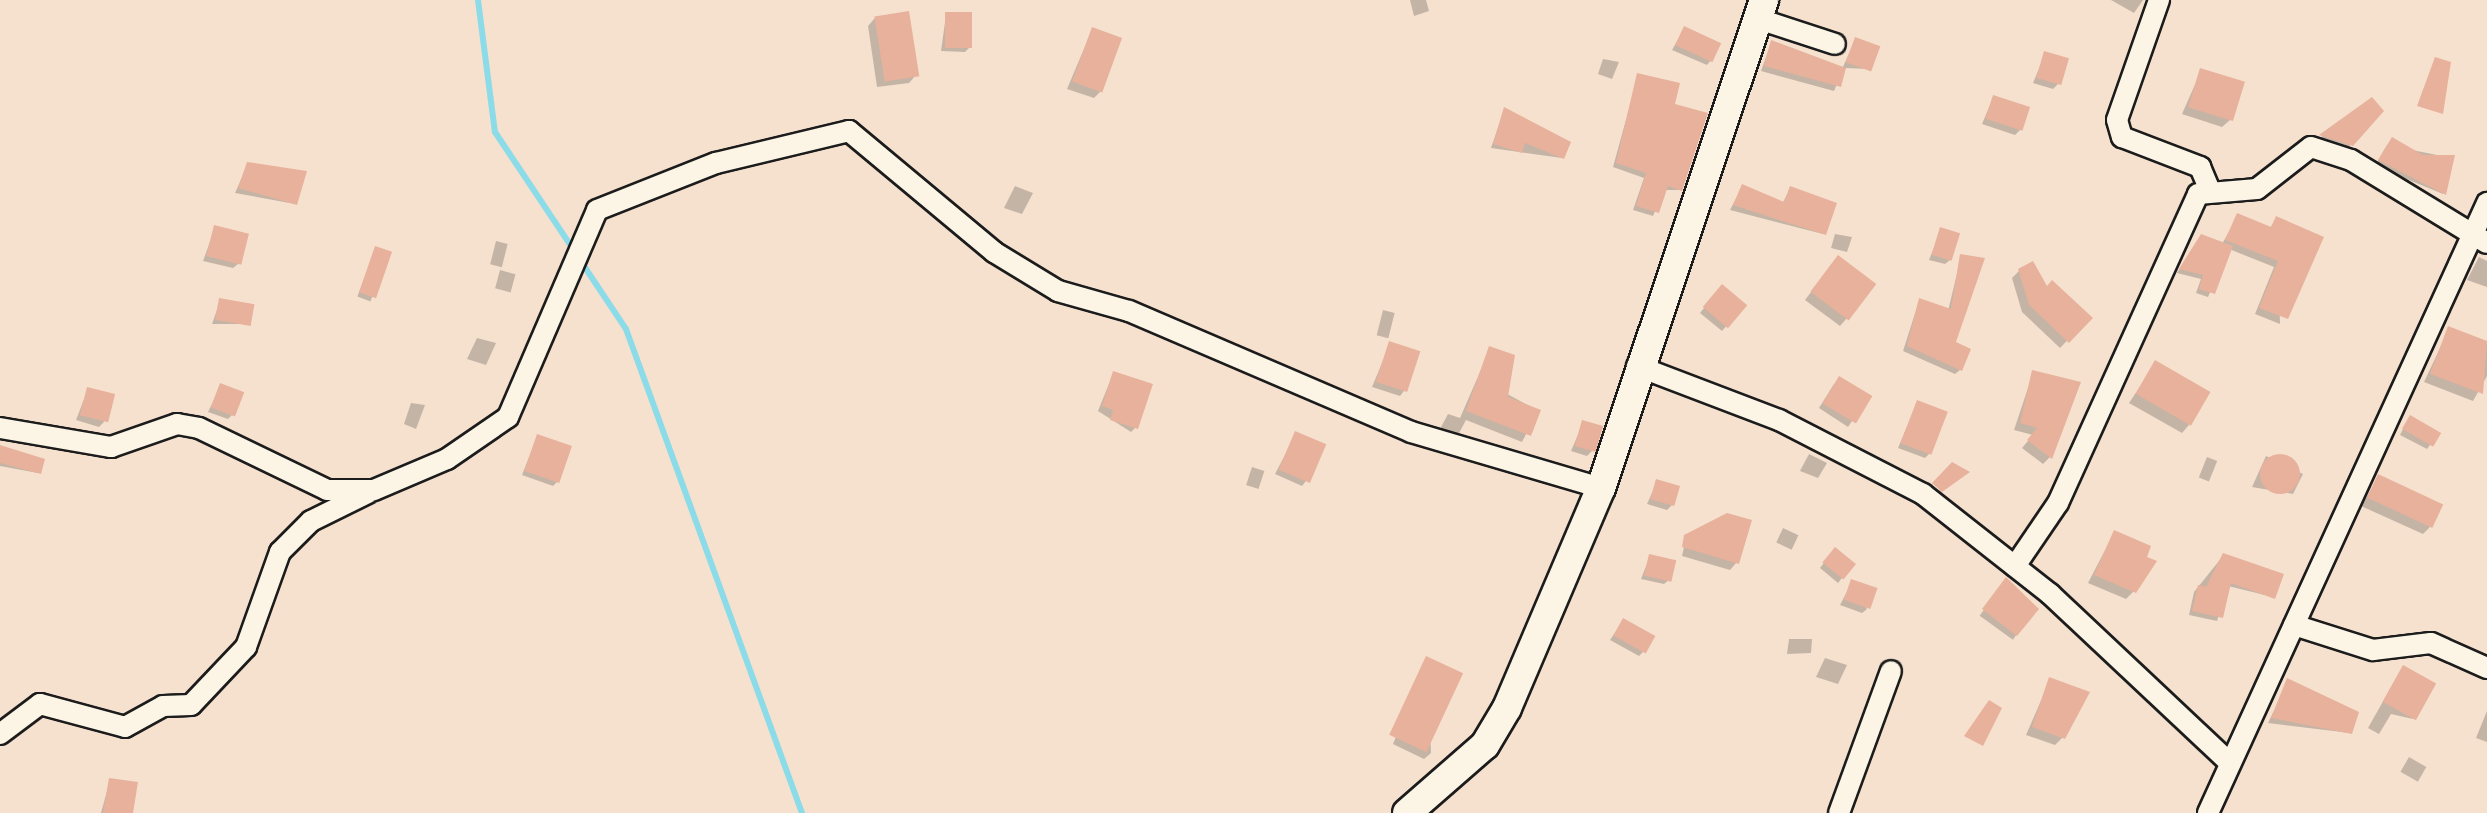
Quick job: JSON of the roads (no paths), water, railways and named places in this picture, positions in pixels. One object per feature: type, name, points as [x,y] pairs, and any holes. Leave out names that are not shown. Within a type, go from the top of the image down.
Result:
[{"type":"street","points":[[2159,0],[2116,120],[2122,137],[2200,167],[2209,188]]},
{"type":"street","points":[[1407,813],[1485,745],[1600,488],[1637,366],[1760,9],[1835,44]]},
{"type":"street","points":[[0,734],[40,704],[125,726],[164,706],[191,705],[246,647],[280,552],[311,520],[447,459],[508,417],[597,210],[716,163],[849,132],[994,252],[1058,291],[1129,311],[1411,432],[1600,488]]},
{"type":"street","points":[[2209,188],[2256,189],[2310,147],[2351,160],[2480,240]]},
{"type":"street","points":[[2015,566],[2058,503],[2146,318],[2172,238],[2209,188]]},
{"type":"street","points":[[2208,813],[2480,240],[2487,203]]},
{"type":"street","points":[[1637,366],[1779,420],[1923,494],[2015,566],[2230,762]]},
{"type":"street","points":[[0,428],[111,447],[178,424],[199,428],[328,490],[374,490]]},
{"type":"street","points":[[2294,626],[2373,650],[2431,643],[2487,668]]},
{"type":"street","points":[[1839,813],[1891,671]]},
{"type":"waterway","points":[[478,0],[495,132],[573,249]]},
{"type":"waterway","points":[[580,260],[626,329],[802,813]]}]
